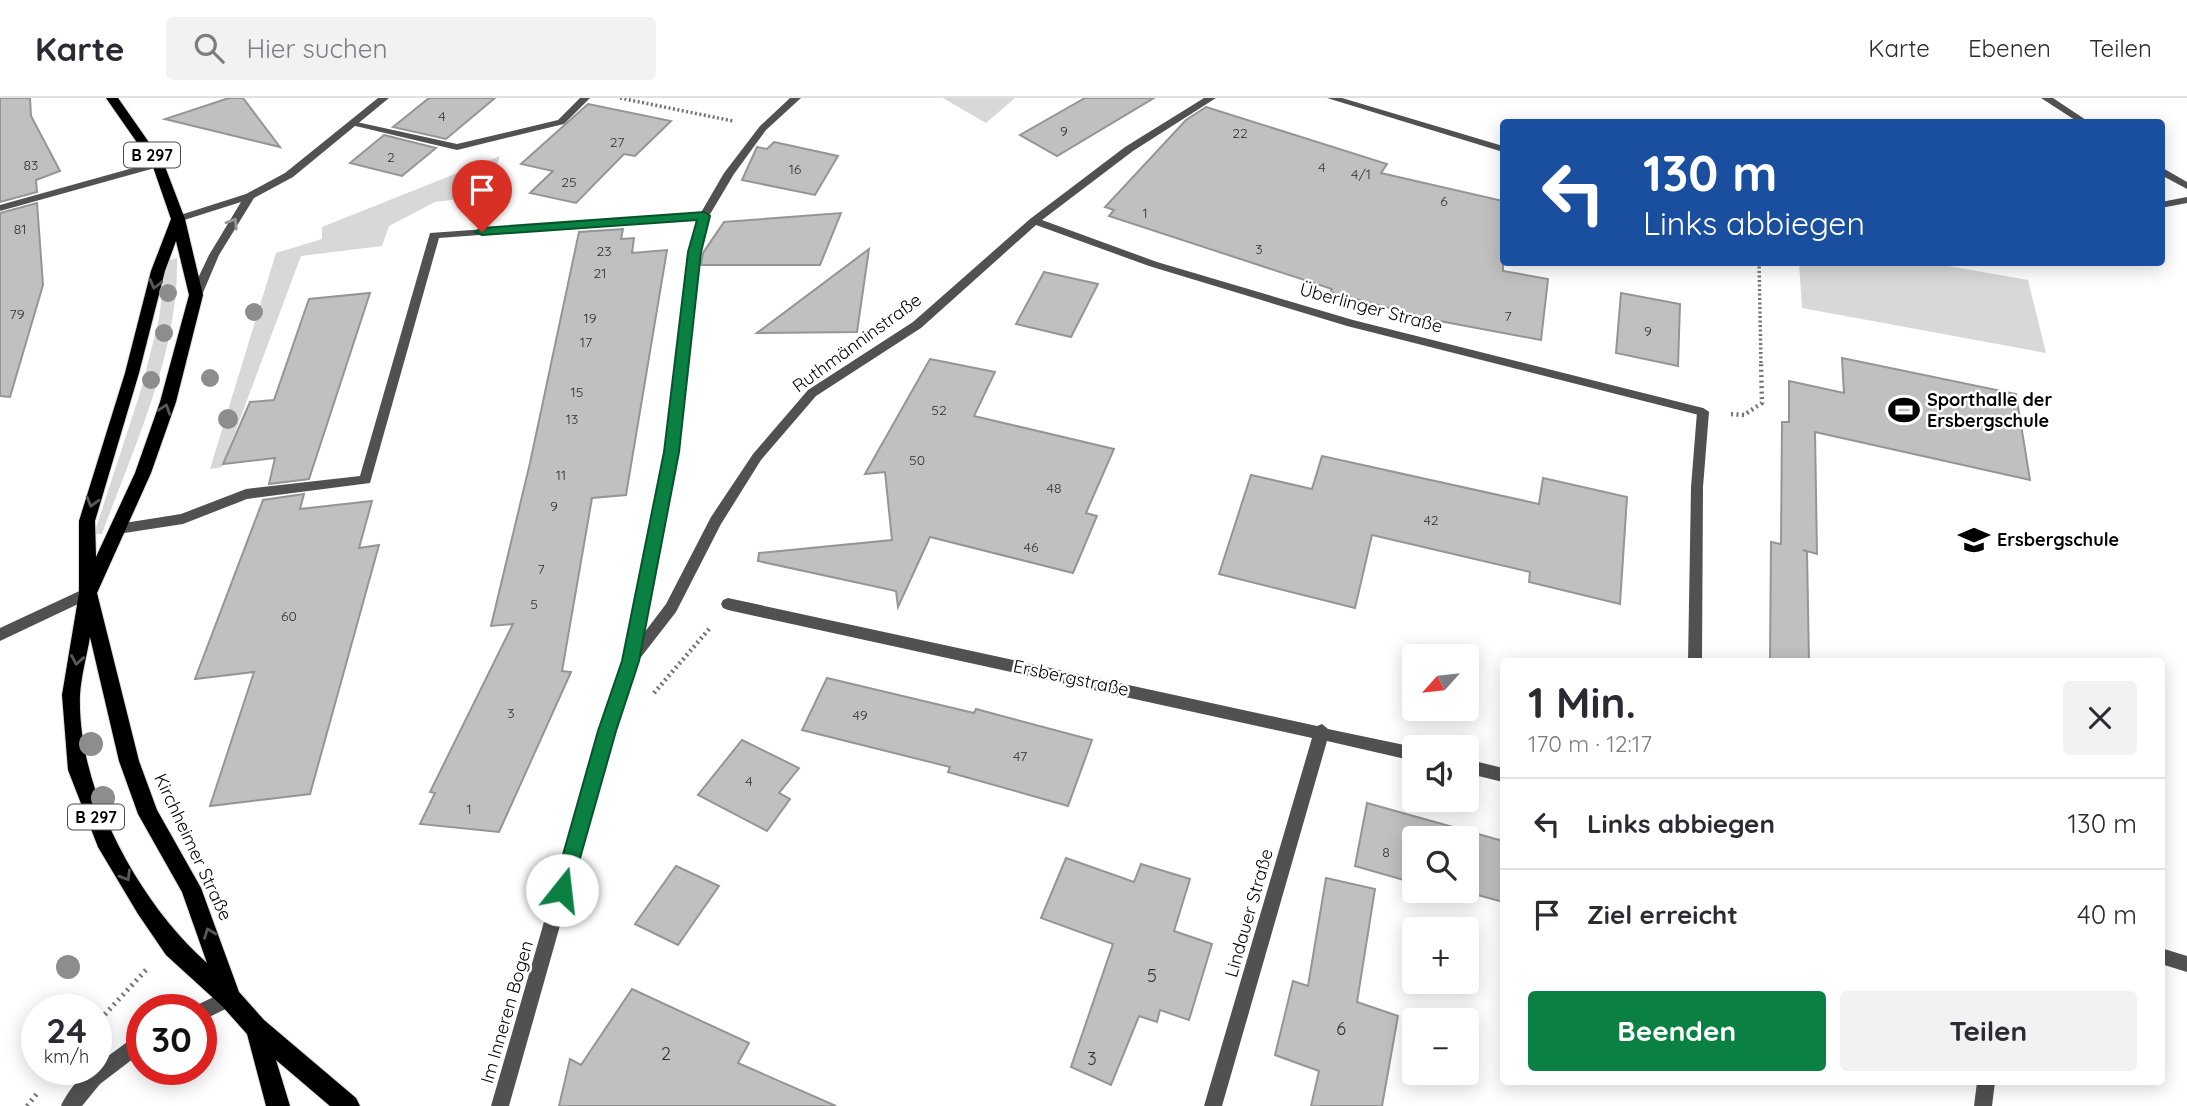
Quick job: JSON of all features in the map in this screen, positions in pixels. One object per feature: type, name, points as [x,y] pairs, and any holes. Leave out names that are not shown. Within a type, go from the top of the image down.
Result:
[{"type":"main road","name":"Kirchheimer Straße","points":[[112,98],[158,164],[178,219],[196,295],[168,402],[118,529],[88,593],[129,761],[148,814],[191,888],[230,998]]},
{"type":"main road","name":"Kirchheimer Straße","points":[[178,219],[158,271],[132,373],[87,521],[88,593],[71,695],[78,770],[105,841],[145,907],[174,948],[230,998],[256,1028],[348,1106]]},
{"type":"main road","points":[[256,1028],[278,1106]]},
{"type":"street","points":[[178,219],[250,196],[289,174],[384,98]]},
{"type":"street","points":[[352,124],[457,147],[561,122],[585,98]]},
{"type":"street","name":"Im Inneren Bogen","points":[[500,1106],[607,731],[631,661],[672,452],[695,252],[704,216],[729,173],[763,128],[796,98]]},
{"type":"street","name":"Ruthmänninstraße","points":[[631,661],[671,608],[716,521],[757,457],[812,393],[917,325],[1034,220],[1129,149],[1211,98]]},
{"type":"street","points":[[1332,98],[1500,148]]},
{"type":"street","points":[[2046,98],[2079,119]]},
{"type":"street","points":[[0,208],[158,164]]},
{"type":"street","points":[[2165,172],[2187,186]]},
{"type":"street","points":[[196,295],[214,255],[250,196]]},
{"type":"street","points":[[2165,204],[2187,200]]},
{"type":"street","points":[[118,529],[183,519],[246,494],[365,480],[434,235],[704,216]]},
{"type":"street","name":"Überlinger Straße","points":[[1034,220],[1153,264],[1351,323],[1703,412]]},
{"type":"street","points":[[1695,658],[1697,487],[1703,412]]},
{"type":"street","points":[[0,635],[88,593]]},
{"type":"street","name":"Ersbergstraße","points":[[728,604],[1322,731],[1402,751]]},
{"type":"street","name":"Lindauer Straße","points":[[1213,1106],[1322,731]]},
{"type":"street","points":[[1479,769],[1500,774]]},
{"type":"street","points":[[2165,957],[2187,964]]},
{"type":"street","points":[[217,1004],[230,998]]},
{"type":"street","points":[[70,1106],[94,1078],[126,1053]]},
{"type":"street","points":[[1983,1106],[1986,1085]]},
{"type":"path","points":[[620,98],[763,128]]},
{"type":"path","points":[[1703,412],[1744,415],[1762,402],[1759,266]]},
{"type":"path","points":[[607,731],[664,685],[728,604]]},
{"type":"path","points":[[112,1006],[135,979]]},
{"type":"shaded area","points":[[943,98],[1015,98],[986,123]]},
{"type":"shaded area","points":[[500,156],[486,196],[435,202],[389,226],[382,246],[301,256],[222,467],[210,469],[276,253],[322,239],[322,227]]},
{"type":"shaded area","points":[[177,258],[176,294],[163,364],[102,534],[94,534],[141,390],[159,319],[166,261]]},
{"type":"shaded area","points":[[1799,266],[1948,266],[2028,280],[2046,353],[1802,308]]},
{"type":"building","points":[[0,98],[30,98],[31,116],[60,171],[36,180],[37,192],[0,202]]},
{"type":"building","points":[[229,98],[243,98],[280,147],[165,119]]},
{"type":"building","points":[[429,98],[495,98],[446,139],[393,127]]},
{"type":"building","points":[[1085,98],[1154,98],[1057,156],[1020,135]]},
{"type":"building","points":[[588,104],[671,121],[635,156],[624,154],[576,203],[530,193],[553,171],[521,164]]},
{"type":"building","points":[[1206,107],[1387,164],[1381,173],[1500,200],[1500,266],[1503,266],[1503,271],[1548,279],[1541,340],[1434,320],[1330,292],[1332,289],[1109,216],[1114,210],[1105,207],[1186,120]]},
{"type":"building","points":[[384,135],[436,148],[402,176],[350,163]]},
{"type":"building","points":[[774,142],[838,156],[815,195],[742,180],[757,147],[767,149]]},
{"type":"building","points":[[37,203],[43,285],[10,397],[0,396],[0,213]]},
{"type":"building","points":[[841,213],[820,265],[701,265],[703,253],[724,222]]},
{"type":"building","points":[[623,229],[621,239],[634,238],[632,253],[667,250],[626,495],[592,498],[562,671],[571,672],[499,832],[420,824],[435,793],[430,792],[513,624],[491,626],[530,463],[579,232]]},
{"type":"building","points":[[869,249],[857,332],[757,333]]},
{"type":"building","points":[[1044,272],[1098,284],[1071,337],[1016,324]]},
{"type":"building","points":[[370,293],[309,479],[269,484],[275,458],[223,464],[250,402],[274,400],[309,299]]},
{"type":"building","points":[[1621,293],[1680,304],[1678,366],[1616,353]]},
{"type":"building","name":"Sporthalle der Ersbergschule","points":[[1842,358],[2016,394],[2030,480],[1815,432],[1817,554],[1803,550],[1807,552],[1809,658],[1770,658],[1771,542],[1781,544],[1782,422],[1789,422],[1789,381],[1844,393]]},
{"type":"building","points":[[930,359],[995,372],[974,416],[1114,449],[1086,513],[1097,516],[1073,573],[930,537],[898,607],[896,591],[758,561],[759,553],[892,540],[885,472],[865,474]]},
{"type":"building","points":[[1322,456],[1539,504],[1543,478],[1627,497],[1620,604],[1529,582],[1530,572],[1372,535],[1355,608],[1219,574],[1251,475],[1312,489]]},
{"type":"building","points":[[304,494],[300,509],[372,501],[359,548],[379,545],[310,794],[210,806],[254,672],[195,679],[263,500]]},
{"type":"building","points":[[827,678],[974,713],[976,709],[1092,740],[1068,806],[948,772],[950,767],[802,730]]},
{"type":"building","points":[[742,740],[799,768],[779,793],[790,799],[767,831],[698,795]]},
{"type":"building","points":[[1367,803],[1449,826],[1402,826],[1402,880],[1355,866]]},
{"type":"building","points":[[1479,834],[1500,840],[1500,901],[1479,895]]},
{"type":"building","points":[[1066,858],[1134,882],[1141,864],[1190,879],[1174,931],[1212,944],[1189,1020],[1160,1010],[1157,1022],[1139,1016],[1111,1085],[1071,1067],[1113,944],[1041,918]]},
{"type":"building","points":[[676,866],[719,886],[678,945],[635,924]]},
{"type":"building","points":[[1326,878],[1375,889],[1357,1002],[1398,1016],[1382,1106],[1311,1106],[1319,1071],[1275,1055],[1293,981],[1308,986]]},
{"type":"building","points":[[632,989],[749,1043],[738,1063],[836,1106],[559,1106],[570,1059],[581,1065]]},
{"type":"place","name":"Sporthalle der Ersbergschule","points":[[1904,410]]},
{"type":"place","name":"Ersbergschule","points":[[1974,540]]},
{"type":"route","points":[[482,232],[704,216],[695,252],[672,452],[631,661],[607,731],[562,890]]}]
